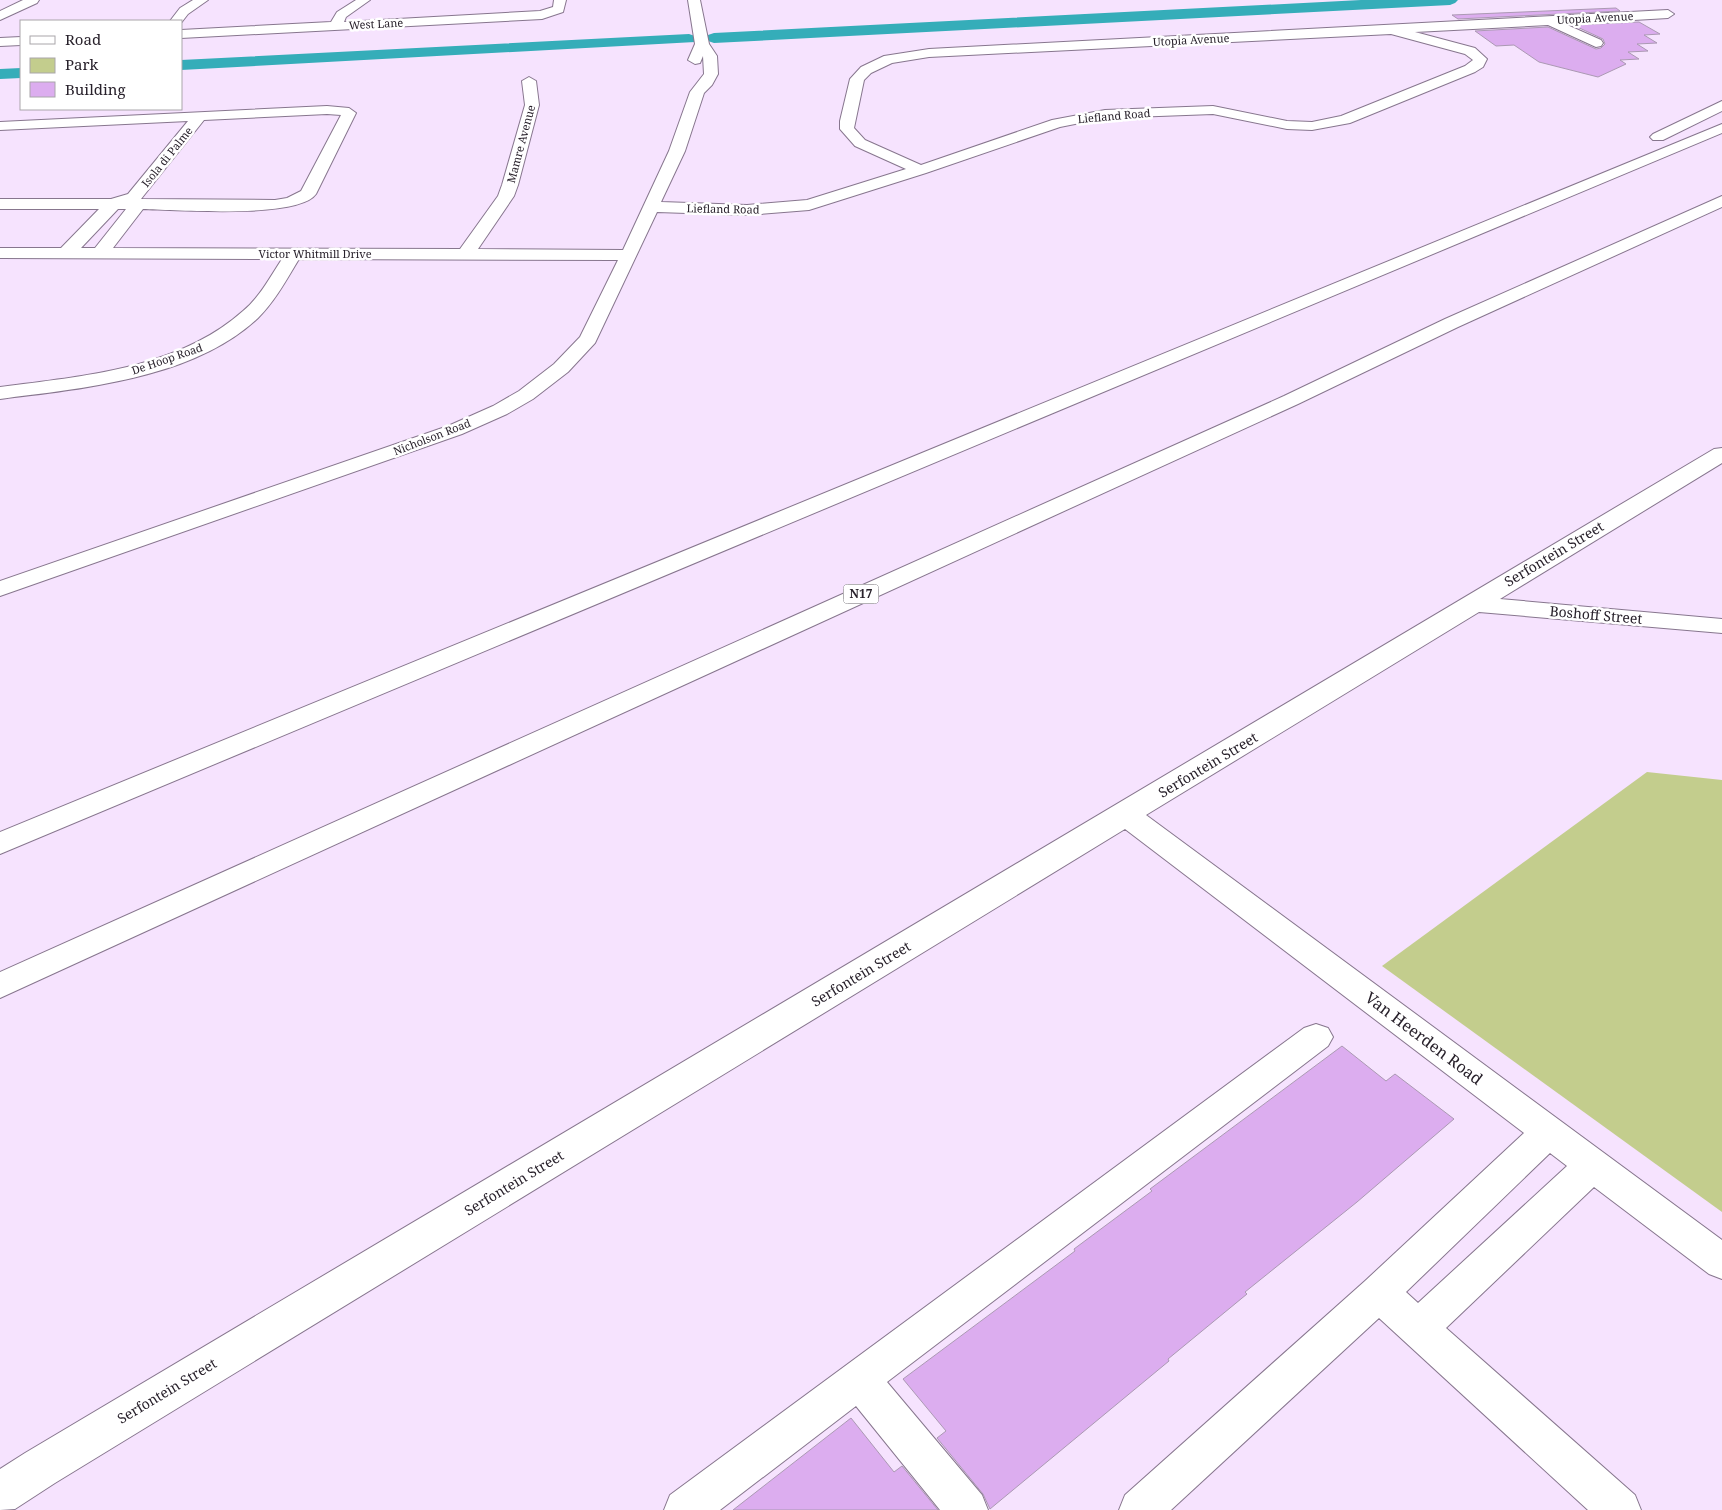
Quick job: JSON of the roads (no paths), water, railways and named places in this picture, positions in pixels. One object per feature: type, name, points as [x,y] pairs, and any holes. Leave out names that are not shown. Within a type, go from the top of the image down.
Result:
[{"type":"main road","points":[[0,16],[33,0]]},
{"type":"main road","points":[[177,20],[184,11],[202,0]]},
{"type":"main road","points":[[335,26],[341,15],[364,0]]},
{"type":"main road","name":"West Lane","points":[[182,34],[542,15],[559,9],[560,0]]},
{"type":"main road","name":"Nicholson Road","points":[[0,588],[455,430],[500,410],[546,380],[575,355],[588,339],[685,132],[697,92],[707,82],[711,74],[710,56],[702,44],[694,0]]},
{"type":"main road","name":"Utopia Avenue","points":[[920,170],[860,143],[847,129],[847,121],[857,79],[866,70],[889,59],[929,53],[1668,14]]},
{"type":"main road","points":[[1550,21],[1596,43]]},
{"type":"main road","name":"Liefland Road","points":[[650,207],[747,210],[793,208],[830,199],[1058,123],[1105,114],[1213,110],[1287,125],[1327,125],[1354,117],[1470,69],[1478,64],[1480,59],[1470,51],[1391,30]]},
{"type":"main road","points":[[0,42],[20,41]]},
{"type":"main road","name":"Mamre Avenue","points":[[465,255],[506,196],[532,105],[529,81]]},
{"type":"main road","points":[[1452,241],[1722,105]]},
{"type":"main road","points":[[0,126],[327,110],[349,113],[308,194],[297,201],[263,205],[137,201],[114,204],[0,204]]},
{"type":"main road","name":"Isola di Palme","points":[[100,253],[199,117]]},
{"type":"main road","points":[[0,844],[1722,128]]},
{"type":"main road","name":"N17","points":[[0,986],[1291,400],[1354,368],[1722,200]]},
{"type":"main road","points":[[66,254],[114,204]]},
{"type":"main road","points":[[1291,400],[1330,390],[1362,377],[1722,219]]},
{"type":"main road","name":"Victor Whitmill Drive","points":[[0,253],[629,255]]},
{"type":"main road","name":"De Hoop Road","points":[[0,393],[110,377],[155,365],[211,342],[234,329],[251,314],[265,298],[294,254]]},
{"type":"main road","name":"Serfontein Street","points":[[0,1494],[40,1468],[1126,815],[1470,604],[1722,454]]},
{"type":"main road","name":"Boshoff Street","points":[[1470,604],[1722,626]]},
{"type":"main road","name":"Van Heerden Road","points":[[1126,815],[1722,1262]]},
{"type":"main road","points":[[684,1510],[1316,1037]]},
{"type":"main road","points":[[1140,1510],[1379,1293],[1549,1132]]},
{"type":"main road","points":[[1419,1328],[1593,1165]]},
{"type":"main road","points":[[1379,1293],[1620,1510]]},
{"type":"main road","points":[[859,1379],[967,1510]]},
{"type":"waterway","points":[[714,38],[1450,0]]},
{"type":"waterway","points":[[182,65],[689,39]]},
{"type":"waterway","points":[[0,74],[20,73]]}]
